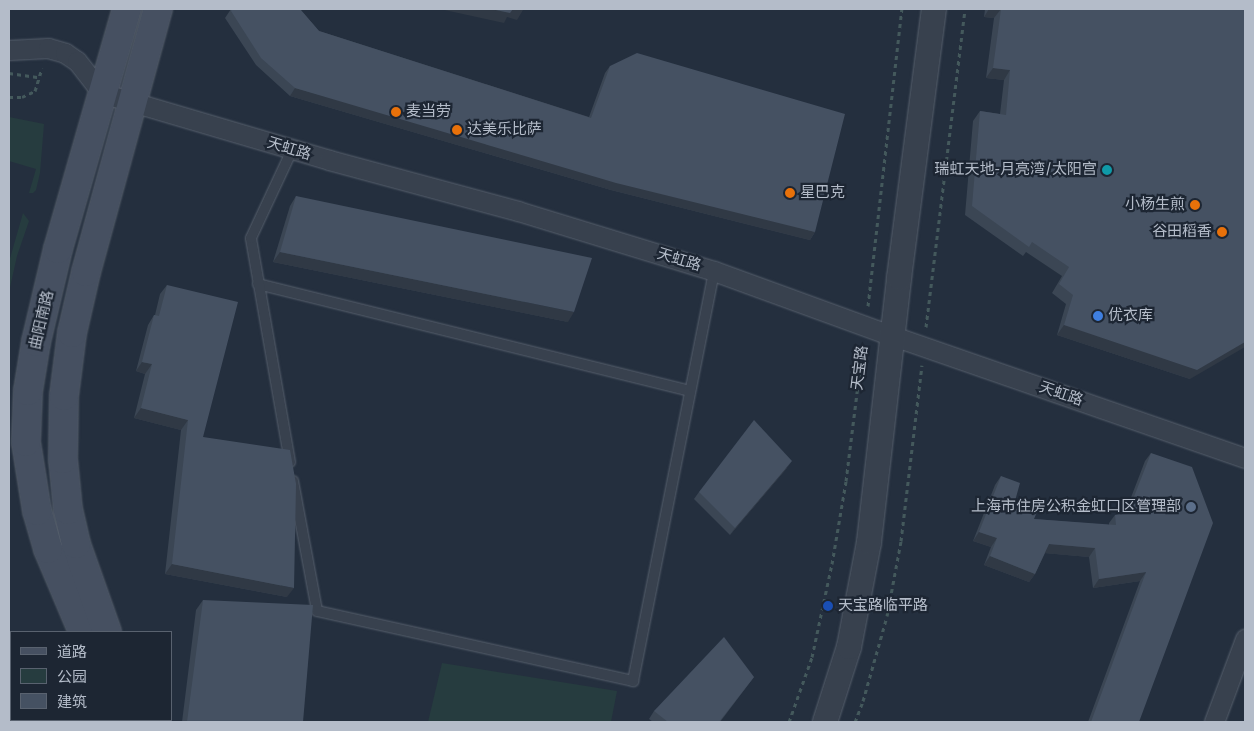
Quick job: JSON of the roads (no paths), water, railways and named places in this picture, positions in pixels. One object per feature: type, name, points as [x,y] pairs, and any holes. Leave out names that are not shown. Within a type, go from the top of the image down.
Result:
[{"type":"main road","name":"曲阳南路","points":[[83,631],[48,549],[37,511],[26,442],[27,400],[36,342],[58,249],[127,9]]},
{"type":"main road","points":[[107,631],[76,544],[68,510],[63,459],[64,396],[72,333],[80,298],[158,9]]},
{"type":"street","name":"天宝路","points":[[825,722],[849,647],[864,576],[934,9]]},
{"type":"street","points":[[9,50],[48,48],[65,53],[77,60],[102,93]]},
{"type":"street","name":"天虹路","points":[[102,93],[292,150],[518,211],[714,270],[893,336],[1245,458]]},
{"type":"street","points":[[1214,722],[1245,639]]},
{"type":"lane","points":[[292,150],[251,238],[317,611],[633,681],[714,270]]},
{"type":"lane","points":[[258,284],[690,391]]},
{"type":"place","name":"麦当劳","points":[[396,112]]},
{"type":"place","name":"达美乐比萨","points":[[457,130]]},
{"type":"place","name":"瑞虹天地-月亮湾/太阳宫","points":[[1107,170]]},
{"type":"place","name":"星巴克","points":[[790,193]]},
{"type":"place","name":"小杨生煎","points":[[1195,205]]},
{"type":"place","name":"谷田稻香","points":[[1222,232]]},
{"type":"place","name":"优衣库","points":[[1098,316]]},
{"type":"place","name":"上海市住房公积金虹口区管理部","points":[[1191,507]]},
{"type":"place","name":"天宝路临平路","points":[[828,606]]}]
